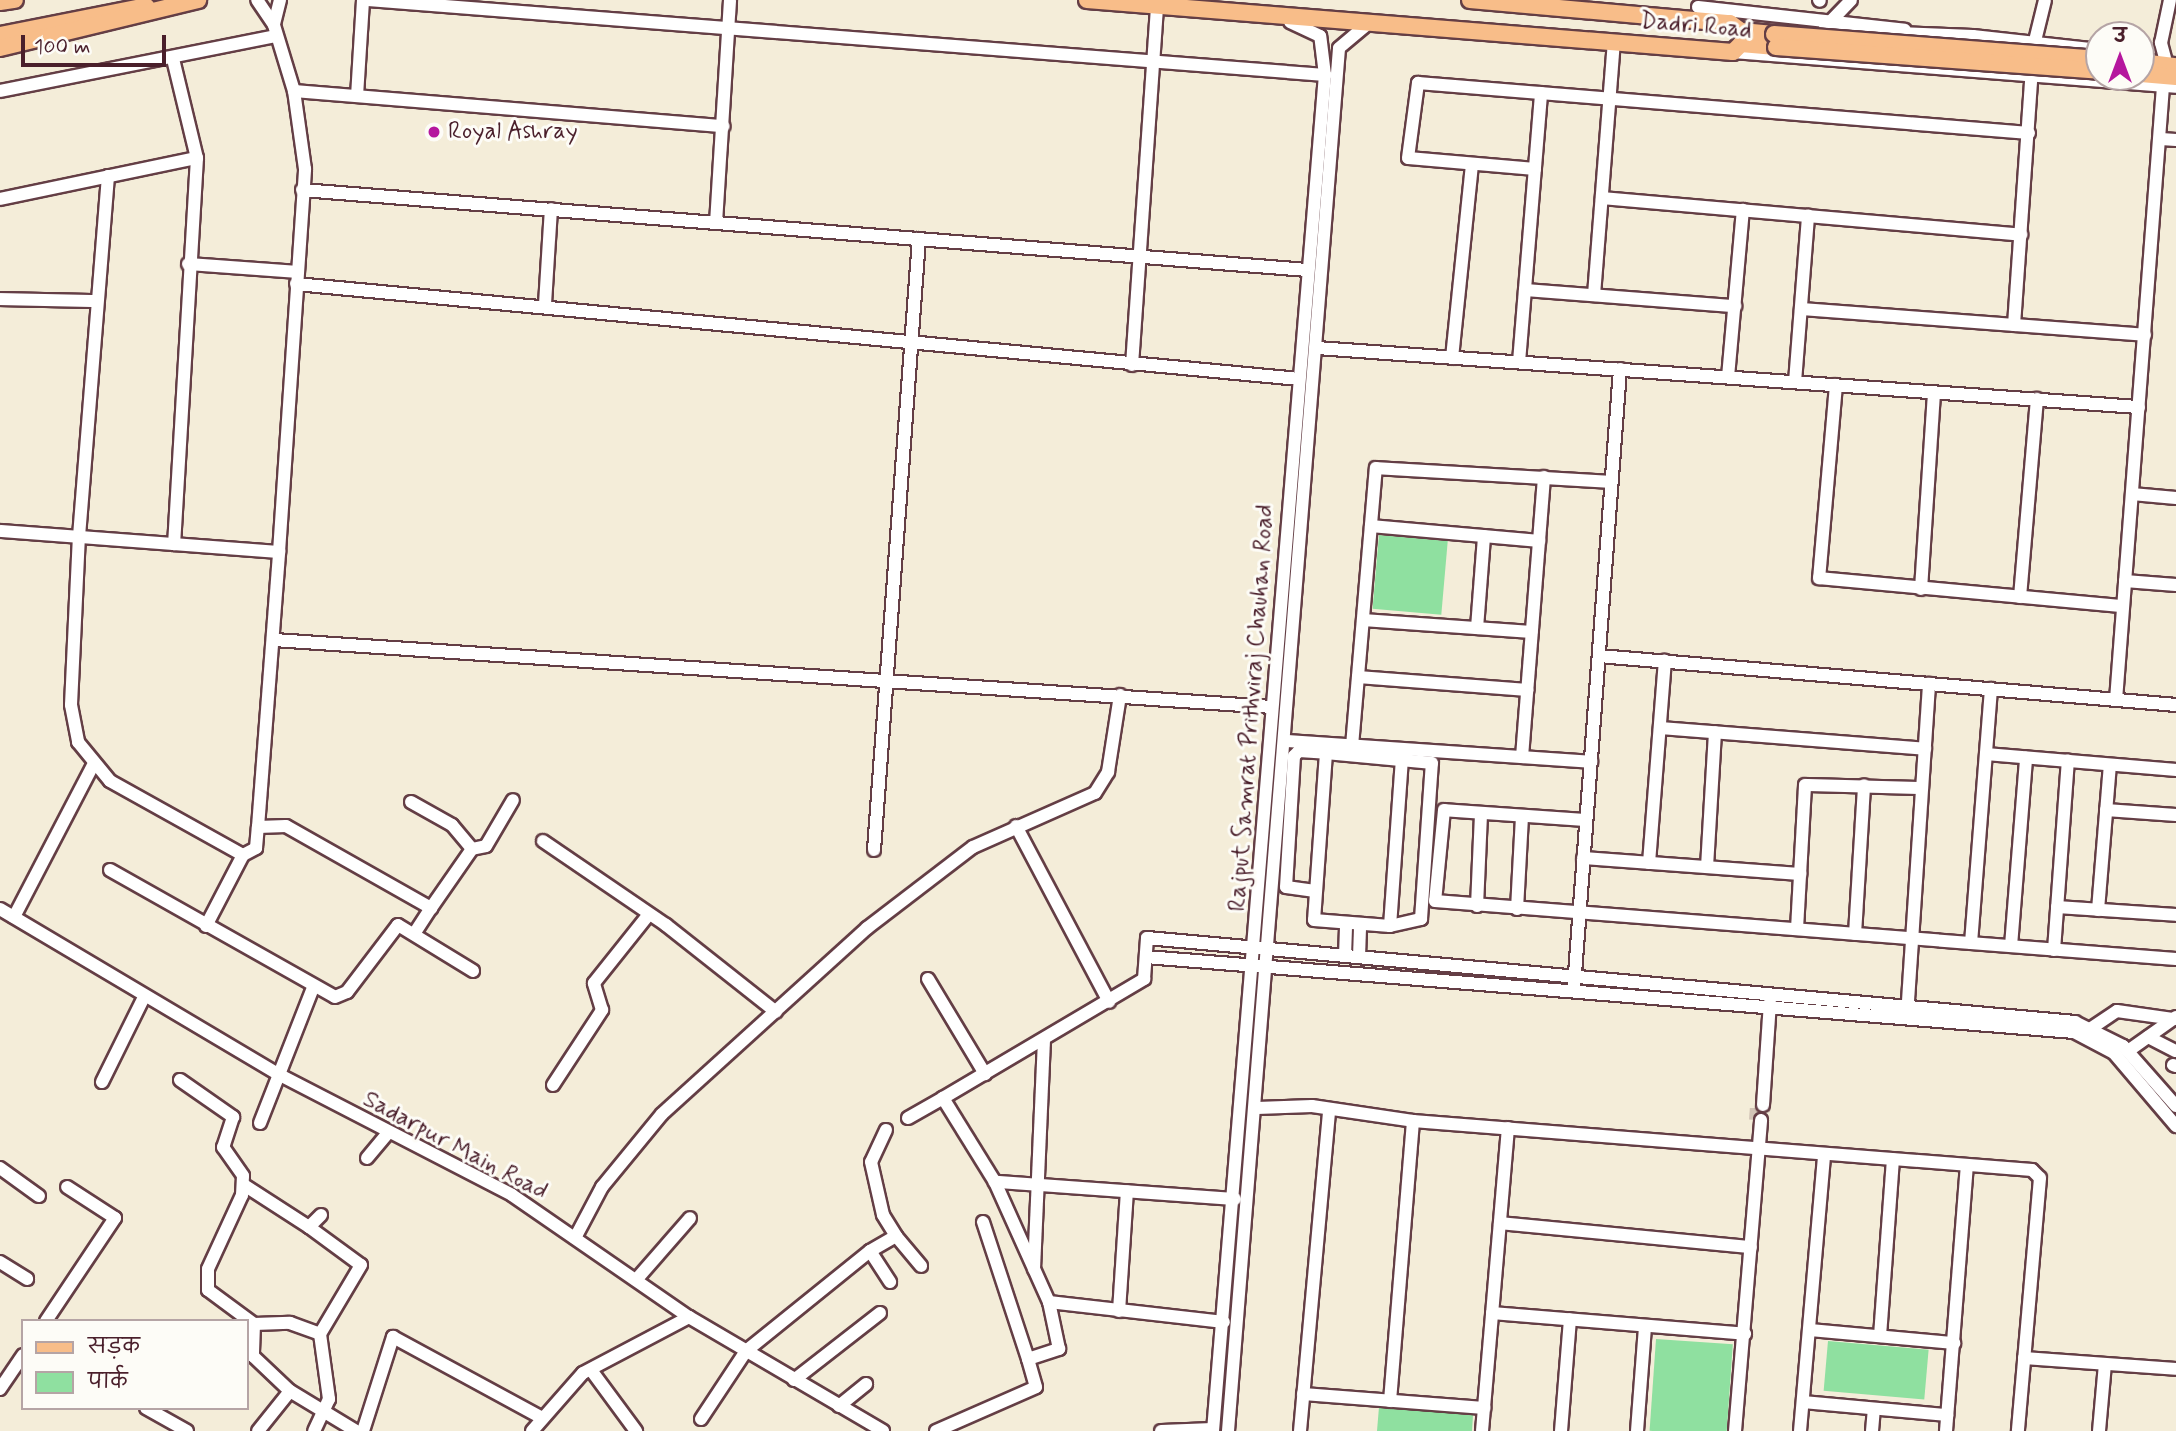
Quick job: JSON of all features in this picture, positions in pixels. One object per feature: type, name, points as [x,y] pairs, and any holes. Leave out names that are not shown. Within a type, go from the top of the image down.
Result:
[{"type":"main road","points":[[0,2],[15,0]]},
{"type":"main road","points":[[0,47],[198,0]]},
{"type":"main road","name":"Dadri Road","points":[[1087,0],[1277,19],[1376,23],[1733,52]]},
{"type":"main road","points":[[1476,0],[1480,31]]},
{"type":"main road","name":"Dadri Road","points":[[1476,0],[1698,9],[1730,23]]},
{"type":"main road","points":[[0,35],[180,4]]},
{"type":"main road","points":[[1730,23],[1741,31],[1775,40],[2085,70]]},
{"type":"main road","points":[[1733,52],[1741,44],[1775,40],[2085,57]]},
{"type":"main road","points":[[2155,78],[2172,83]]},
{"type":"street","points":[[206,926],[243,855],[256,848],[274,640],[302,191],[303,133],[294,91],[275,30],[257,0]]},
{"type":"street","points":[[275,30],[280,0]]},
{"type":"street","points":[[357,96],[366,0],[1325,75]]},
{"type":"street","points":[[716,223],[730,0]]},
{"type":"street","points":[[1828,31],[1831,17],[1851,0]]},
{"type":"street","points":[[2014,325],[2029,133],[2033,42],[2045,0]]},
{"type":"street","points":[[2170,0],[2161,43],[2172,61]]},
{"type":"street","points":[[1132,365],[1157,6]]},
{"type":"street","points":[[1698,9],[1831,17],[1913,33]]},
{"type":"street","name":"Rajput Samrat Prithviraj Chauhan Road","points":[[1213,1430],[1235,1199],[1272,707],[1325,75],[1320,36],[1277,19]]},
{"type":"street","name":"Rajput Samrat Prithviraj Chauhan Road","points":[[1228,1431],[1257,1108],[1339,48],[1350,33],[1376,23]]},
{"type":"street","name":"Dadri Road","points":[[1730,23],[1828,31],[1945,35],[2085,48]]},
{"type":"street","points":[[0,91],[173,59],[275,30]]},
{"type":"street","points":[[1945,35],[1945,69]]},
{"type":"street","points":[[1594,295],[1614,42]]},
{"type":"street","name":"Dadri Road","points":[[1733,52],[2172,83]]},
{"type":"street","points":[[173,59],[197,158],[188,264],[174,544]]},
{"type":"street","points":[[1535,169],[1408,158],[1418,83],[2029,133]]},
{"type":"street","points":[[2116,700],[2161,139],[2172,83]]},
{"type":"street","points":[[294,91],[724,126]]},
{"type":"street","points":[[1519,362],[1541,93]]},
{"type":"street","points":[[2161,139],[2176,140]]},
{"type":"street","points":[[0,200],[197,158]]},
{"type":"street","points":[[1452,358],[1472,164]]},
{"type":"street","points":[[108,177],[79,535],[71,705],[78,742],[93,765],[140,800],[243,855]]},
{"type":"street","points":[[302,191],[1308,270]]},
{"type":"street","points":[[1602,198],[2021,235]]},
{"type":"street","points":[[545,304],[551,209]]},
{"type":"street","points":[[1728,377],[1743,210]]},
{"type":"street","points":[[1795,382],[1808,216]]},
{"type":"street","points":[[874,850],[882,677],[919,239]]},
{"type":"street","points":[[188,264],[296,278],[1132,365],[1299,379]]},
{"type":"street","points":[[1525,290],[1735,306]]},
{"type":"street","points":[[0,299],[97,301]]},
{"type":"street","points":[[1801,309],[2145,335]]},
{"type":"street","points":[[1317,348],[2139,407]]},
{"type":"street","points":[[1574,986],[1620,369]]},
{"type":"street","points":[[1836,385],[1819,578],[2123,606]]},
{"type":"street","points":[[1922,589],[1934,392]]},
{"type":"street","points":[[2020,597],[2037,399]]},
{"type":"street","points":[[1352,746],[1373,477],[1385,464],[1612,482]]},
{"type":"street","points":[[1522,757],[1544,477]]},
{"type":"street","points":[[2132,494],[2176,498]]},
{"type":"street","points":[[1371,526],[1539,541]]},
{"type":"street","points":[[0,531],[279,551]]},
{"type":"street","points":[[1477,628],[1484,536]]},
{"type":"street","points":[[2125,581],[2176,585]]},
{"type":"street","points":[[1363,620],[1532,632]]},
{"type":"street","points":[[274,640],[882,677],[1272,707]]},
{"type":"street","points":[[1599,656],[2176,705]]},
{"type":"street","points":[[1649,863],[1665,662]]},
{"type":"street","points":[[1358,677],[1528,690]]},
{"type":"street","points":[[1907,1013],[1929,684]]},
{"type":"street","points":[[1971,943],[1991,690]]},
{"type":"street","points":[[575,1238],[628,1152],[775,1012],[926,880],[1016,826],[1099,788],[1108,772],[1120,695]]},
{"type":"street","points":[[1660,728],[1925,749]]},
{"type":"street","points":[[1707,867],[1715,732]]},
{"type":"street","points":[[1286,741],[1591,762]]},
{"type":"street","points":[[1315,891],[1286,887],[1294,756],[1326,753],[1402,759],[1433,766],[1421,919],[1390,926],[1314,920],[1326,753]]},
{"type":"street","points":[[1986,754],[2176,770]]},
{"type":"street","points":[[2011,946],[2026,758]]},
{"type":"street","points":[[1390,926],[1402,759]]},
{"type":"street","points":[[2054,950],[2068,761]]},
{"type":"street","points":[[13,917],[93,765]]},
{"type":"street","points":[[2098,910],[2110,765]]},
{"type":"street","points":[[1797,929],[1805,785],[1922,788]]},
{"type":"street","points":[[1855,934],[1864,785]]},
{"type":"street","points":[[414,934],[472,849],[486,846],[513,800]]},
{"type":"street","points":[[411,802],[452,825],[472,849]]},
{"type":"street","points":[[2106,810],[2176,815]]},
{"type":"street","points":[[1586,820],[1440,812],[1434,897],[1438,903],[2176,959]]},
{"type":"street","points":[[1477,906],[1481,813]]},
{"type":"street","points":[[1517,909],[1522,816]]},
{"type":"street","points":[[1016,826],[1109,1002]]},
{"type":"street","points":[[258,827],[296,829],[431,908]]},
{"type":"street","points":[[543,841],[649,914],[775,1012]]},
{"type":"street","points":[[1584,858],[1800,874]]},
{"type":"street","points":[[110,870],[313,988],[342,997],[395,926],[414,934],[473,971]]},
{"type":"street","points":[[2057,907],[2176,915]]},
{"type":"street","name":"Sadarpur Main Road","points":[[0,909],[278,1074],[512,1195],[689,1317],[883,1431]]},
{"type":"street","points":[[553,1085],[602,1010],[594,984],[649,914]]},
{"type":"street","points":[[1345,956],[1346,923]]},
{"type":"street","points":[[1359,957],[1360,924]]},
{"type":"street","points":[[908,1118],[1144,979],[1147,938],[1359,957],[1574,986]]},
{"type":"street","points":[[1146,957],[1574,986],[2090,1030],[2128,1051],[2176,1106]]},
{"type":"street","points":[[928,979],[985,1074]]},
{"type":"street","points":[[260,1123],[313,988]]},
{"type":"street","points":[[102,1082],[144,996]]},
{"type":"street","points":[[1760,1105],[1767,1003]]},
{"type":"street","points":[[2090,1030],[2117,1012],[2175,1018]]},
{"type":"street","points":[[2128,1051],[2175,1018]]},
{"type":"street","points":[[2090,1030],[2114,1053],[2176,1126]]},
{"type":"street","points":[[2148,1037],[2176,1051]]},
{"type":"street","points":[[1034,1277],[1044,1040]]},
{"type":"street","points":[[180,1080],[233,1117],[223,1147],[244,1185],[361,1265],[320,1334],[329,1384],[325,1411],[314,1431]]},
{"type":"street","points":[[943,1098],[995,1182],[1034,1277],[1049,1302],[1060,1346],[1028,1359]]},
{"type":"street","points":[[1257,1108],[1327,1110],[1413,1121],[2032,1170],[2040,1178],[2018,1431]]},
{"type":"street","points":[[1300,1431],[1327,1110]]},
{"type":"street","points":[[1735,1431],[1745,1334],[1758,1120]]},
{"type":"street","points":[[1390,1401],[1413,1121]]},
{"type":"street","points":[[1482,1431],[1508,1128]]},
{"type":"street","points":[[886,1130],[871,1162],[880,1206],[896,1236],[921,1266]]},
{"type":"street","points":[[367,1158],[388,1133]]},
{"type":"street","points":[[1800,1431],[1824,1154]]},
{"type":"street","points":[[1880,1336],[1893,1159]]},
{"type":"street","points":[[1946,1431],[1968,1166]]},
{"type":"street","points":[[0,1168],[39,1196]]},
{"type":"street","points":[[995,1182],[1235,1199]]},
{"type":"street","points":[[244,1185],[206,1281],[214,1298],[246,1319]]},
{"type":"street","points":[[47,1319],[115,1219],[67,1187]]},
{"type":"street","points":[[1119,1311],[1127,1191]]},
{"type":"street","points":[[309,1227],[321,1215]]},
{"type":"street","points":[[636,1280],[690,1218]]},
{"type":"street","points":[[936,1431],[1036,1387],[983,1222]]},
{"type":"street","points":[[1500,1223],[1751,1247]]},
{"type":"street","points":[[701,1419],[746,1351],[870,1251],[896,1236]]},
{"type":"street","points":[[870,1251],[890,1282]]},
{"type":"street","points":[[0,1262],[27,1279]]},
{"type":"street","points":[[1049,1302],[1224,1322]]},
{"type":"street","points":[[794,1380],[880,1313]]},
{"type":"street","points":[[1492,1313],[1745,1334]]},
{"type":"street","points":[[532,1431],[568,1385],[689,1317]]},
{"type":"street","points":[[1561,1431],[1570,1319]]},
{"type":"street","points":[[248,1320],[254,1324],[290,1323],[320,1334]]},
{"type":"street","points":[[254,1324],[249,1350],[290,1391],[356,1431]]},
{"type":"street","points":[[1637,1431],[1645,1327]]},
{"type":"street","points":[[1810,1329],[1954,1343]]},
{"type":"street","points":[[363,1431],[393,1337],[542,1418]]},
{"type":"street","points":[[2024,1357],[2176,1370]]},
{"type":"street","points":[[0,1389],[21,1358]]},
{"type":"street","points":[[2099,1431],[2105,1364]]},
{"type":"street","points":[[591,1370],[636,1431]]},
{"type":"street","points":[[839,1406],[866,1384]]},
{"type":"street","points":[[258,1431],[290,1391]]},
{"type":"street","points":[[1303,1394],[1484,1408]]},
{"type":"street","points":[[1803,1402],[1947,1415]]},
{"type":"street","points":[[1872,1431],[1874,1409]]},
{"type":"street","points":[[150,1410],[187,1431]]},
{"type":"street","points":[[1161,1431],[1213,1430]]},
{"type":"green space","points":[[1379,535],[1448,541],[1441,615],[1373,609]]},
{"type":"green space","points":[[1656,1339],[1733,1344],[1727,1431],[1650,1431]]},
{"type":"green space","points":[[1828,1341],[1929,1350],[1924,1400],[1824,1391]]},
{"type":"green space","points":[[1379,1407],[1473,1415],[1472,1431],[1377,1431]]},
{"type":"tunnel","points":[[1755,1120],[1756,1105]]},
{"type":"place","name":"Royal Ashray","points":[[434,132]]}]
